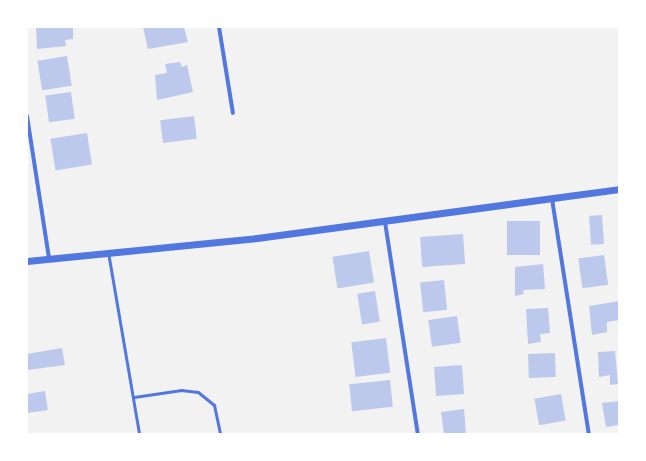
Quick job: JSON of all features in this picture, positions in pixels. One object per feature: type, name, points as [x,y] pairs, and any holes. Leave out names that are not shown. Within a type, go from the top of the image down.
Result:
[{"type":"street","points":[[219,27],[233,113]]},
{"type":"street","points":[[27,116],[49,258]]},
{"type":"street","points":[[27,261],[108,250],[284,235],[619,189]]},
{"type":"street","points":[[552,199],[588,434]]},
{"type":"street","points":[[385,222],[418,434]]},
{"type":"lane","points":[[108,250],[134,397],[139,434]]},
{"type":"lane","points":[[134,397],[182,390],[198,392],[214,406],[220,434]]},
{"type":"building","points":[[36,27],[73,28],[73,39],[65,40],[66,46],[37,49]]},
{"type":"building","points":[[143,27],[184,27],[188,42],[148,49]]},
{"type":"building","points":[[67,56],[72,86],[42,90],[37,61]]},
{"type":"building","points":[[180,62],[182,67],[187,65],[193,92],[157,100],[155,75],[167,73],[165,64]]},
{"type":"building","points":[[71,92],[75,119],[49,122],[45,96]]},
{"type":"building","points":[[194,116],[197,139],[163,143],[160,120]]},
{"type":"building","points":[[87,133],[92,165],[55,170],[50,139]]},
{"type":"building","points":[[602,215],[604,244],[591,245],[589,216]]},
{"type":"building","points":[[507,221],[540,221],[540,255],[507,255]]},
{"type":"building","points":[[463,234],[465,264],[422,267],[420,237]]},
{"type":"building","points":[[369,251],[374,283],[337,288],[332,257]]},
{"type":"building","points":[[604,255],[608,285],[582,288],[578,259]]},
{"type":"building","points":[[543,264],[545,289],[523,290],[524,294],[515,296],[515,267]]},
{"type":"building","points":[[444,280],[447,310],[423,312],[420,283]]},
{"type":"building","points":[[375,291],[380,322],[362,324],[357,294]]},
{"type":"building","points":[[619,301],[619,320],[607,322],[607,332],[592,335],[589,306]]},
{"type":"building","points":[[548,308],[550,333],[540,334],[541,342],[528,344],[526,309]]},
{"type":"building","points":[[457,316],[461,343],[432,347],[428,320]]},
{"type":"building","points":[[386,338],[390,373],[356,377],[351,342]]},
{"type":"building","points":[[62,348],[65,365],[27,370],[27,354]]},
{"type":"building","points":[[615,351],[618,384],[610,385],[610,375],[599,377],[598,352]]},
{"type":"building","points":[[555,353],[556,377],[529,378],[528,354]]},
{"type":"building","points":[[462,365],[464,394],[436,396],[434,367]]},
{"type":"building","points":[[390,380],[393,407],[352,411],[349,384]]},
{"type":"building","points":[[45,391],[48,410],[27,413],[27,394]]},
{"type":"building","points":[[561,394],[566,421],[539,425],[534,399]]},
{"type":"building","points":[[619,401],[619,425],[606,427],[602,403]]},
{"type":"building","points":[[464,409],[466,434],[444,434],[441,412]]}]
